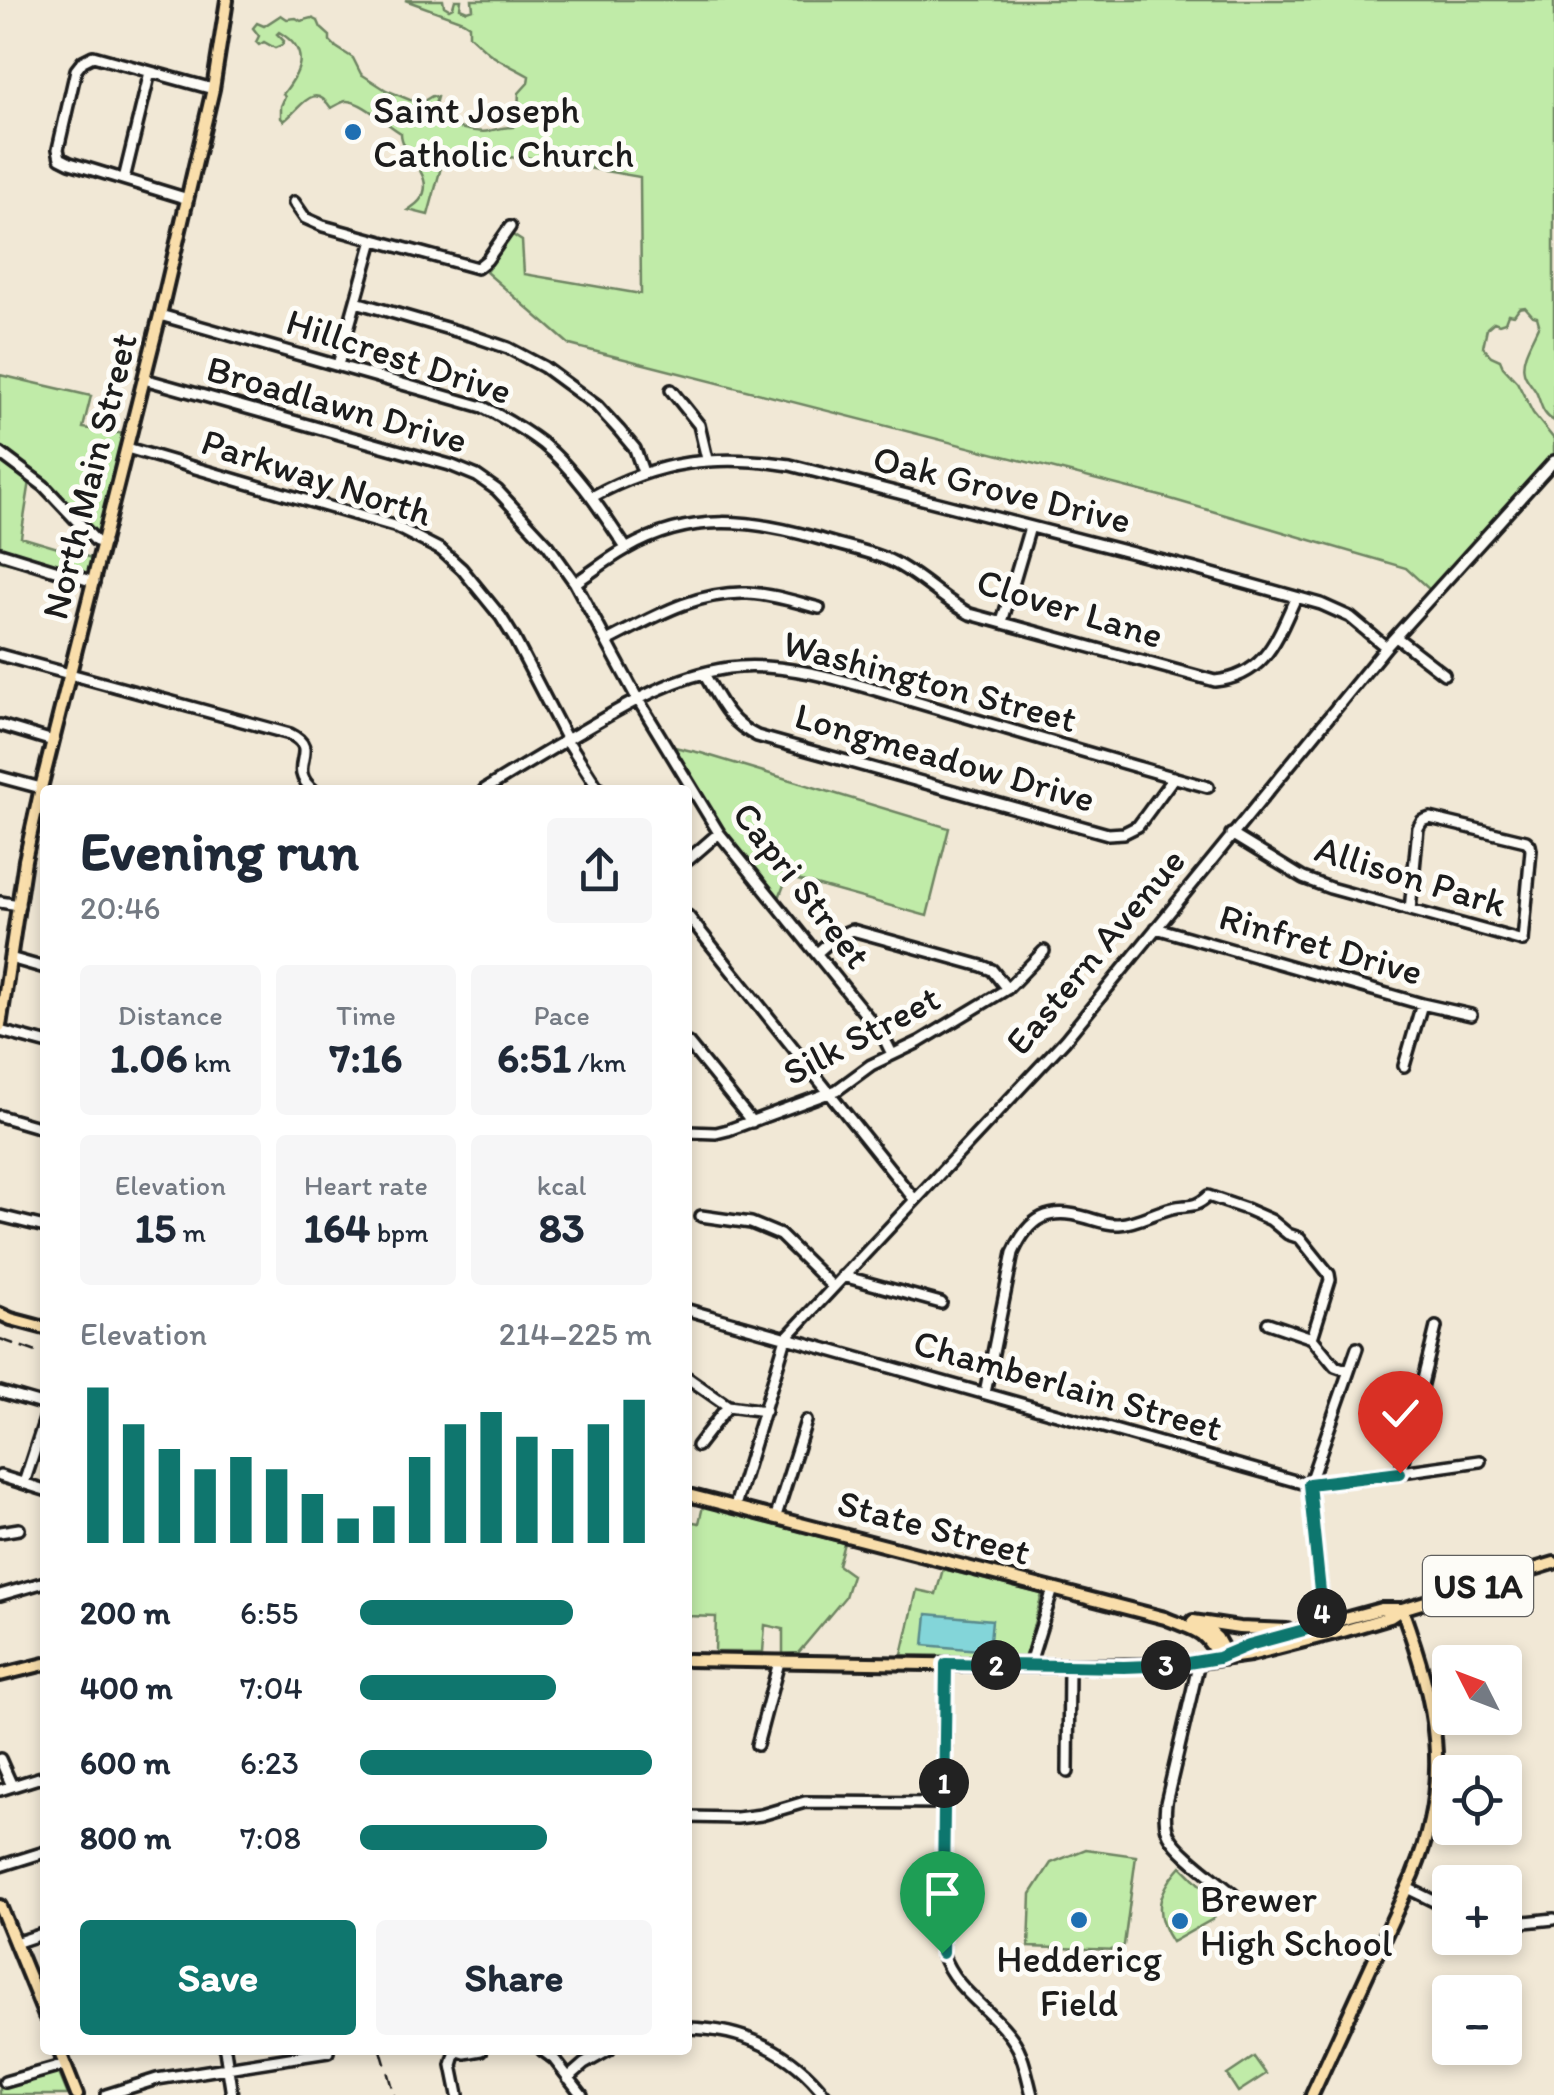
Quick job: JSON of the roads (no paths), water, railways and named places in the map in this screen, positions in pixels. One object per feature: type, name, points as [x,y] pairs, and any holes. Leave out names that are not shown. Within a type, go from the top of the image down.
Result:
[{"type":"main road","name":"North Main Street","points":[[41,785],[188,200],[213,89],[227,0]]},
{"type":"main road","name":"North Main Street","points":[[0,1028],[40,788]]},
{"type":"main road","points":[[4,1318],[40,1327]]},
{"type":"main road","name":"State Street","points":[[692,1496],[1165,1618],[1207,1637],[1218,1658]]},
{"type":"main road","name":"US 1A","points":[[692,1660],[1176,1665],[1250,1655],[1328,1624],[1381,1609],[1402,1609],[1554,1563]]},
{"type":"main road","points":[[1312,2095],[1408,1888],[1433,1809],[1437,1752],[1434,1714],[1402,1609]]},
{"type":"main road","name":"US 1A","points":[[1218,1658],[1249,1645],[1390,1617],[1402,1609]]},
{"type":"main road","name":"State Street","points":[[1165,1618],[1238,1628],[1313,1631]]},
{"type":"main road","points":[[1193,1621],[1217,1638],[1222,1647],[1218,1658]]},
{"type":"main road","points":[[0,1675],[40,1665]]},
{"type":"main road","points":[[0,1906],[40,2004]]},
{"type":"main road","points":[[61,2055],[77,2095]]},
{"type":"street","points":[[188,200],[60,158],[58,149],[76,70],[94,56],[213,89]]},
{"type":"street","points":[[124,179],[150,72]]},
{"type":"street","points":[[294,202],[305,218],[322,226],[476,268],[487,260],[510,227]]},
{"type":"street","points":[[338,365],[373,240]]},
{"type":"street","points":[[356,302],[470,335],[544,366],[597,406],[620,430],[635,449],[643,472]]},
{"type":"street","name":"Hillcrest Drive","points":[[160,316],[482,407],[546,446],[592,497],[626,548]]},
{"type":"street","name":"Broadlawn Drive","points":[[144,379],[477,476],[517,509],[548,545],[575,583],[637,698]]},
{"type":"street","points":[[672,390],[699,425],[708,459]]},
{"type":"street","name":"Parkway North","points":[[127,448],[394,526],[441,550],[462,568],[501,617],[596,785]]},
{"type":"street","points":[[0,453],[44,486],[96,541],[104,543]]},
{"type":"street","name":"Oak Grove Drive","points":[[592,497],[643,472],[708,459],[790,464],[1296,596],[1350,616],[1386,647]]},
{"type":"street","name":"Eastern Avenue","points":[[735,1506],[786,1338],[1064,1040],[1386,647],[1554,460]]},
{"type":"street","name":"Clover Lane","points":[[575,583],[626,548],[692,524],[733,522],[781,528],[890,560],[970,614],[1214,681],[1235,679],[1252,670],[1272,648],[1296,596]]},
{"type":"street","points":[[1002,622],[1030,527]]},
{"type":"street","points":[[0,553],[94,582]]},
{"type":"street","points":[[607,641],[690,601],[716,596],[748,594],[818,608]]},
{"type":"street","points":[[1396,637],[1444,674]]},
{"type":"street","points":[[0,654],[290,734],[304,745],[300,768],[308,785]]},
{"type":"street","name":"Washington Street","points":[[502,785],[637,698],[672,683],[728,668],[786,669],[852,684],[1208,786]]},
{"type":"street","name":"Longmeadow Drive","points":[[704,674],[727,714],[740,728],[758,736],[1108,834],[1124,834],[1138,826],[1174,778]]},
{"type":"street","name":"Capri Street","points":[[637,698],[690,785]]},
{"type":"street","points":[[0,725],[53,742]]},
{"type":"street","points":[[0,777],[40,788]]},
{"type":"street","name":"Capri Street","points":[[692,788],[719,832],[884,1036],[892,1054]]},
{"type":"street","name":"Allison Park","points":[[1231,834],[1303,878],[1330,888],[1523,942],[1530,845],[1430,818],[1422,822],[1418,828],[1410,910]]},
{"type":"street","points":[[692,856],[719,832]]},
{"type":"street","points":[[0,902],[18,905]]},
{"type":"street","points":[[692,921],[914,1199]]},
{"type":"street","name":"Rinfret Drive","points":[[1156,928],[1471,1015]]},
{"type":"street","points":[[816,953],[842,932],[852,930],[982,966],[992,970],[1008,988]]},
{"type":"street","name":"Silk Street","points":[[692,1132],[716,1133],[829,1093],[870,1064],[919,1042],[1008,988],[1044,951]]},
{"type":"street","points":[[10,958],[40,967]]},
{"type":"street","points":[[1404,1066],[1422,1004]]},
{"type":"street","points":[[0,1028],[40,1041]]},
{"type":"street","points":[[692,1048],[752,1122]]},
{"type":"street","points":[[0,1116],[40,1128]]},
{"type":"street","points":[[985,1393],[1013,1253],[1032,1222],[1050,1214],[1066,1213],[1120,1224],[1176,1207],[1197,1206],[1208,1196],[1246,1208],[1300,1238],[1326,1269],[1330,1280],[1312,1338]]},
{"type":"street","points":[[0,1216],[40,1226]]},
{"type":"street","points":[[702,1216],[751,1223],[780,1235],[833,1286]]},
{"type":"street","points":[[842,1276],[941,1303]]},
{"type":"street","name":"Chamberlain Street","points":[[692,1311],[1309,1484]]},
{"type":"street","points":[[1268,1323],[1312,1338],[1335,1366],[1349,1371]]},
{"type":"street","points":[[1400,1473],[1436,1328]]},
{"type":"street","points":[[1328,1624],[1322,1611],[1309,1484],[1357,1348]]},
{"type":"street","points":[[692,1381],[728,1406],[765,1410]]},
{"type":"street","points":[[0,1392],[40,1404]]},
{"type":"street","points":[[698,1446],[728,1406]]},
{"type":"street","points":[[776,1516],[806,1421]]},
{"type":"street","points":[[24,1483],[40,1434]]},
{"type":"street","points":[[1309,1484],[1480,1461]]},
{"type":"street","points":[[0,1476],[40,1488]]},
{"type":"street","points":[[0,1532],[20,1529]]},
{"type":"street","points":[[0,1595],[40,1583]]},
{"type":"street","points":[[1030,1666],[1052,1589]]},
{"type":"street","points":[[1313,1631],[1322,1611]]},
{"type":"street","points":[[757,1744],[779,1662]]},
{"type":"street","points":[[1200,1662],[1166,1803],[1166,1826],[1181,1849],[1234,1895]]},
{"type":"street","points":[[946,1664],[942,1953],[954,1978],[1011,2038],[1032,2095]]},
{"type":"street","points":[[1068,1772],[1069,1666]]},
{"type":"street","points":[[0,1760],[12,1786]]},
{"type":"street","points":[[0,1790],[40,1778]]},
{"type":"street","points":[[692,1817],[761,1815],[805,1802],[944,1803]]},
{"type":"street","points":[[0,1866],[40,1854]]},
{"type":"street","points":[[1408,1888],[1432,1900]]},
{"type":"street","points":[[1522,1922],[1554,1919]]},
{"type":"street","points":[[15,1943],[40,1935]]},
{"type":"street","points":[[692,2029],[735,2034],[774,2050],[802,2068],[826,2095]]},
{"type":"street","points":[[226,2055],[232,2095]]},
{"type":"street","points":[[106,2095],[157,2079],[309,2055]]},
{"type":"street","points":[[454,2055],[458,2095]]},
{"type":"street","points":[[549,2055],[582,2095]]},
{"type":"street","points":[[568,2078],[600,2055]]},
{"type":"street","points":[[5,2082],[65,2065]]},
{"type":"water","points":[[927,1614],[992,1620],[989,1651],[924,1645]]},
{"type":"railway","points":[[0,1339],[40,1353]]},
{"type":"railway","points":[[382,2055],[394,2095]]},
{"type":"place","name":"Saint Joseph Catholic Church","points":[[353,132]]},
{"type":"place","name":"Heddericg Field","points":[[1079,1920]]},
{"type":"place","name":"Brewer High School","points":[[1180,1921]]}]
